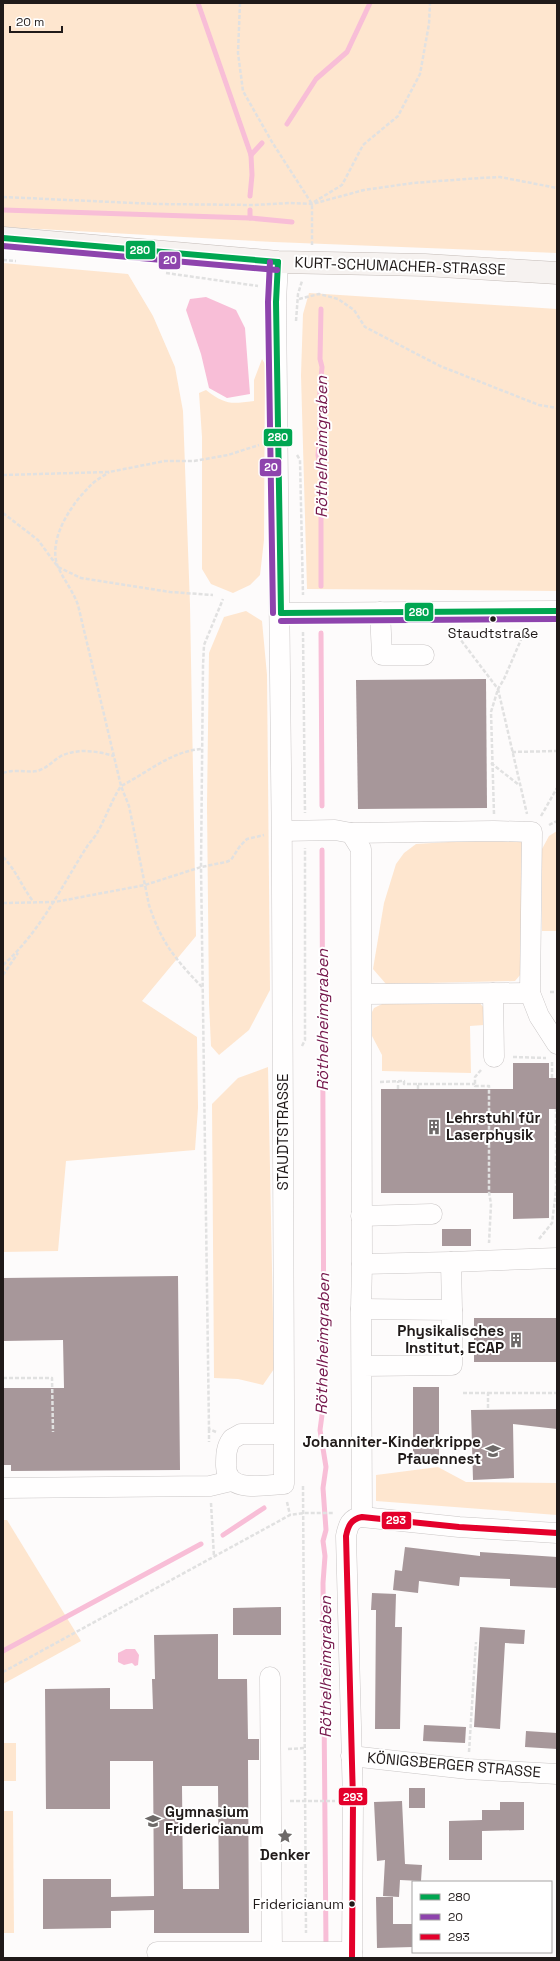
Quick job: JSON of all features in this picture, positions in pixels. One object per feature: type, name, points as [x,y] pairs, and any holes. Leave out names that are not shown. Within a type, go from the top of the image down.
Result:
[{"type":"main road","name":"KURT-SCHUMACHER-STRASSE","points":[[3,238],[278,262],[425,265],[557,273]]},
{"type":"street","name":"STAUDTSTRASSE","points":[[231,1481],[240,1485],[284,1484],[283,831],[276,288],[278,262]]},
{"type":"street","points":[[281,613],[557,611]]},
{"type":"street","points":[[380,612],[382,655],[424,655]]},
{"type":"street","points":[[283,831],[335,830],[351,833],[494,831],[532,832],[530,993],[555,1051]]},
{"type":"street","points":[[158,1952],[309,1952],[348,1954],[353,1801],[346,1536],[350,1517],[363,1366],[361,1310],[361,849],[351,833]]},
{"type":"street","points":[[493,993],[494,1057]]},
{"type":"street","points":[[362,994],[530,993]]},
{"type":"street","points":[[361,1216],[432,1214]]},
{"type":"street","points":[[362,1264],[557,1258]]},
{"type":"street","points":[[363,1366],[452,1366],[451,1262]]},
{"type":"street","points":[[361,1310],[452,1310]]},
{"type":"street","points":[[3,1488],[210,1486],[231,1481],[227,1471],[226,1453],[232,1438],[241,1434],[284,1434]]},
{"type":"street","points":[[350,1517],[459,1527],[557,1533]]},
{"type":"street","points":[[270,1677],[272,1952]]},
{"type":"street","name":"KÖNIGSBERGER STRASSE","points":[[351,1756],[468,1769],[557,1774]]},
{"type":"path","points":[[240,3],[238,53],[243,91],[272,142],[312,204],[312,262]]},
{"type":"path","points":[[312,204],[342,185],[363,145],[398,116],[420,74],[429,24],[430,3]]},
{"type":"path","points":[[3,197],[156,204],[254,205],[290,203],[312,204],[364,190],[412,183],[480,178],[500,177],[557,188]]},
{"type":"path","points":[[3,260],[19,261]]},
{"type":"path","points":[[163,273],[276,288],[298,294],[299,299],[319,294],[338,299],[354,310],[366,327],[440,366],[539,405],[557,408]]},
{"type":"path","points":[[3,474],[108,472],[165,461],[194,461],[228,455],[256,446],[278,442]]},
{"type":"path","points":[[58,567],[56,546],[61,527],[77,500],[90,485],[108,472]]},
{"type":"path","points":[[3,513],[38,540],[58,567],[75,594],[121,786],[129,806],[153,918],[165,943],[183,968],[202,987]]},
{"type":"path","points":[[58,567],[81,578],[170,592],[213,595]]},
{"type":"path","points":[[223,599],[204,645],[200,867],[209,1429],[232,1438]]},
{"type":"path","points":[[440,611],[498,689],[519,786],[532,832]]},
{"type":"path","points":[[494,831],[491,763],[491,712],[498,689],[504,679],[533,611]]},
{"type":"path","points":[[3,976],[24,944],[55,902],[89,844],[96,835],[111,801],[121,786],[138,778],[166,759],[188,750],[202,749]]},
{"type":"path","points":[[3,773],[10,770],[40,770],[61,756],[78,752],[96,751],[114,756]]},
{"type":"path","points":[[512,752],[557,751]]},
{"type":"path","points":[[491,763],[519,786]]},
{"type":"path","points":[[532,832],[557,788]]},
{"type":"path","points":[[3,903],[33,901],[55,902],[145,885],[200,867],[231,860],[243,842],[252,837],[283,831]]},
{"type":"path","points":[[3,857],[18,875],[23,888],[33,901]]},
{"type":"path","points":[[3,965],[24,944]]},
{"type":"path","points":[[555,1051],[557,1056]]},
{"type":"path","points":[[494,1057],[555,1051]]},
{"type":"path","points":[[552,1078],[555,1051]]},
{"type":"path","points":[[475,1077],[475,1084]]},
{"type":"path","points":[[362,1082],[404,1081],[404,1084],[475,1084],[475,1086],[489,1086],[491,1204],[488,1260]]},
{"type":"path","points":[[398,1082],[398,1089]]},
{"type":"path","points":[[418,1084],[418,1089]]},
{"type":"path","points":[[523,1259],[552,1223],[556,1191],[556,1109]]},
{"type":"path","points":[[3,1378],[52,1378],[53,1432]]},
{"type":"path","points":[[463,1393],[557,1393]]},
{"type":"path","points":[[488,1393],[488,1410]]},
{"type":"path","points":[[304,1513],[306,1801],[309,1952]]},
{"type":"path","points":[[3,1672],[290,1515],[313,1513],[350,1517]]},
{"type":"path","points":[[468,1769],[476,1642]]},
{"type":"path","points":[[271,1801],[341,1801]]},
{"type":"shaded area","points":[[3,3],[557,3],[557,253],[274,242],[3,227]]},
{"type":"shaded area","points":[[3,263],[128,274],[153,316],[175,367],[183,411],[190,605],[196,936],[142,1001],[197,1037],[198,1108],[195,1150],[66,1161],[58,1251],[3,1252]]},
{"type":"shaded area","points":[[309,293],[557,309],[557,591],[307,589],[301,375],[303,314]]},
{"type":"shaded area","points":[[206,297],[236,310],[245,328],[250,394],[227,398],[209,388],[201,354],[186,310],[190,299]]},
{"type":"shaded area","points":[[262,359],[265,364],[264,540],[260,575],[250,585],[233,593],[211,584],[202,569],[202,437],[199,393],[206,390],[224,401],[234,403],[254,401],[254,380]]},
{"type":"shaded area","points":[[246,611],[262,621],[267,675],[270,990],[249,1030],[219,1055],[211,1046],[209,1003],[207,805],[209,653],[224,617]]},
{"type":"shaded area","points":[[557,831],[557,931],[542,931],[542,849],[549,836]]},
{"type":"shaded area","points":[[515,838],[524,844],[526,968],[515,981],[386,984],[373,969],[384,903],[396,864],[404,853],[416,844]]},
{"type":"shaded area","points":[[479,1002],[484,1008],[484,1025],[470,1026],[471,1073],[382,1071],[382,1055],[372,1036],[370,1016],[374,1008],[384,1003]]},
{"type":"shaded area","points":[[268,1067],[274,1369],[263,1385],[238,1379],[214,1378],[212,1104],[238,1078]]},
{"type":"shaded area","points":[[438,1467],[466,1482],[557,1483],[557,1515],[376,1501],[376,1475]]},
{"type":"shaded area","points":[[3,1520],[7,1520],[81,1641],[3,1684]]},
{"type":"shaded area","points":[[126,1649],[135,1649],[139,1655],[138,1665],[135,1666],[132,1663],[124,1665],[118,1662],[118,1653]]},
{"type":"shaded area","points":[[3,1743],[16,1743],[16,1781],[3,1781]]},
{"type":"shaded area","points":[[3,1811],[13,1811],[14,1933],[3,1933]]},
{"type":"building","points":[[486,679],[487,808],[358,809],[356,680]]},
{"type":"building","points":[[513,1063],[549,1063],[549,1078],[557,1078],[557,1109],[549,1109],[549,1218],[513,1219],[513,1193],[381,1193],[381,1089],[513,1089]]},
{"type":"building","points":[[442,1229],[471,1229],[471,1246],[442,1246]]},
{"type":"building","points":[[178,1276],[180,1470],[11,1471],[11,1465],[3,1465],[3,1388],[64,1388],[63,1340],[3,1341],[3,1278]]},
{"type":"building","name":"Physikalisches Institut, ECAP","points":[[474,1318],[557,1318],[557,1362],[474,1362]]},
{"type":"building","points":[[413,1387],[439,1387],[439,1460],[413,1460]]},
{"type":"building","name":"Johanniter-Kinderkrippe Pfauennest","points":[[557,1409],[557,1429],[513,1424],[514,1478],[473,1480],[471,1410]]},
{"type":"building","points":[[405,1547],[480,1556],[480,1552],[557,1557],[557,1588],[510,1586],[510,1579],[460,1577],[459,1586],[419,1581],[418,1593],[393,1590],[395,1570],[402,1571]]},
{"type":"building","points":[[372,1593],[396,1594],[395,1627],[402,1627],[400,1729],[375,1729],[376,1610],[371,1610]]},
{"type":"building","points":[[281,1607],[281,1635],[233,1635],[233,1608]]},
{"type":"building","points":[[480,1627],[525,1630],[524,1644],[505,1643],[500,1729],[474,1727]]},
{"type":"building","name":"Gymnasium Fridericianum","points":[[218,1634],[218,1679],[247,1679],[248,1739],[259,1739],[259,1760],[248,1760],[249,1933],[154,1933],[154,1910],[111,1911],[111,1928],[43,1929],[43,1879],[111,1879],[111,1897],[154,1896],[153,1761],[110,1761],[110,1809],[46,1809],[45,1689],[110,1688],[110,1709],[153,1709],[152,1679],[155,1679],[154,1635]],"holes":[[[182,1786],[218,1786],[219,1889],[183,1889]]]},
{"type":"building","points":[[424,1725],[466,1727],[465,1743],[423,1741]]},
{"type":"building","points":[[526,1731],[557,1733],[557,1749],[525,1747]]},
{"type":"building","points":[[409,1788],[425,1788],[425,1808],[409,1808]]},
{"type":"building","points":[[402,1801],[405,1864],[422,1865],[421,1881],[400,1880],[399,1897],[383,1896],[385,1860],[377,1861],[374,1802]]},
{"type":"building","points":[[500,1802],[524,1802],[524,1830],[482,1831],[482,1860],[449,1860],[449,1821],[482,1820],[482,1810],[500,1810]]},
{"type":"building","points":[[376,1897],[393,1897],[393,1924],[412,1924],[412,1947],[377,1948]]},
{"type":"waterway","points":[[198,3],[251,155],[252,175],[250,196]]},
{"type":"waterway","points":[[287,124],[316,79],[347,52],[370,3]]},
{"type":"waterway","points":[[251,155],[262,143]]},
{"type":"waterway","points":[[3,210],[250,218],[292,222]]},
{"type":"waterway","points":[[250,210],[250,218]]},
{"type":"waterway","name":"Röthelheimgraben","points":[[321,309],[320,359],[322,367],[318,455],[321,471],[321,586]]},
{"type":"waterway","name":"Röthelheimgraben","points":[[321,633],[322,806]]},
{"type":"waterway","name":"Röthelheimgraben","points":[[322,850],[324,1400],[320,1430],[326,1467],[323,1488],[326,1530],[323,1541],[325,1556],[323,1583],[326,1947]]},
{"type":"waterway","points":[[223,1535],[264,1508]]},
{"type":"waterway","points":[[3,1651],[201,1544]]},
{"type":"transit line","name":"280","points":[[3,238],[278,262]]},
{"type":"transit line","name":"20","points":[[3,246],[277,270]]},
{"type":"transit line","name":"20","points":[[270,262],[268,302],[273,613]]},
{"type":"transit line","name":"280","points":[[278,262],[276,302],[281,613]]},
{"type":"transit line","name":"280","points":[[281,613],[557,611]]},
{"type":"transit line","name":"20","points":[[281,621],[557,619]]},
{"type":"transit line","name":"293","points":[[352,1958],[353,1801],[346,1536],[349,1526],[355,1519],[362,1517],[459,1527],[557,1533]]},
{"type":"place","name":"Staudtstraße","points":[[493,619]]},
{"type":"place","name":"Lehrstuhl für Laserphysik","points":[[434,1127]]},
{"type":"place","name":"Physikalisches Institut, ECAP","points":[[516,1340]]},
{"type":"place","name":"Johanniter-Kinderkrippe Pfauennest","points":[[493,1451]]},
{"type":"place","name":"Gymnasium Fridericianum","points":[[153,1821]]},
{"type":"place","name":"Denker","points":[[285,1836]]},
{"type":"place","name":"Fridericianum","points":[[352,1904]]}]
